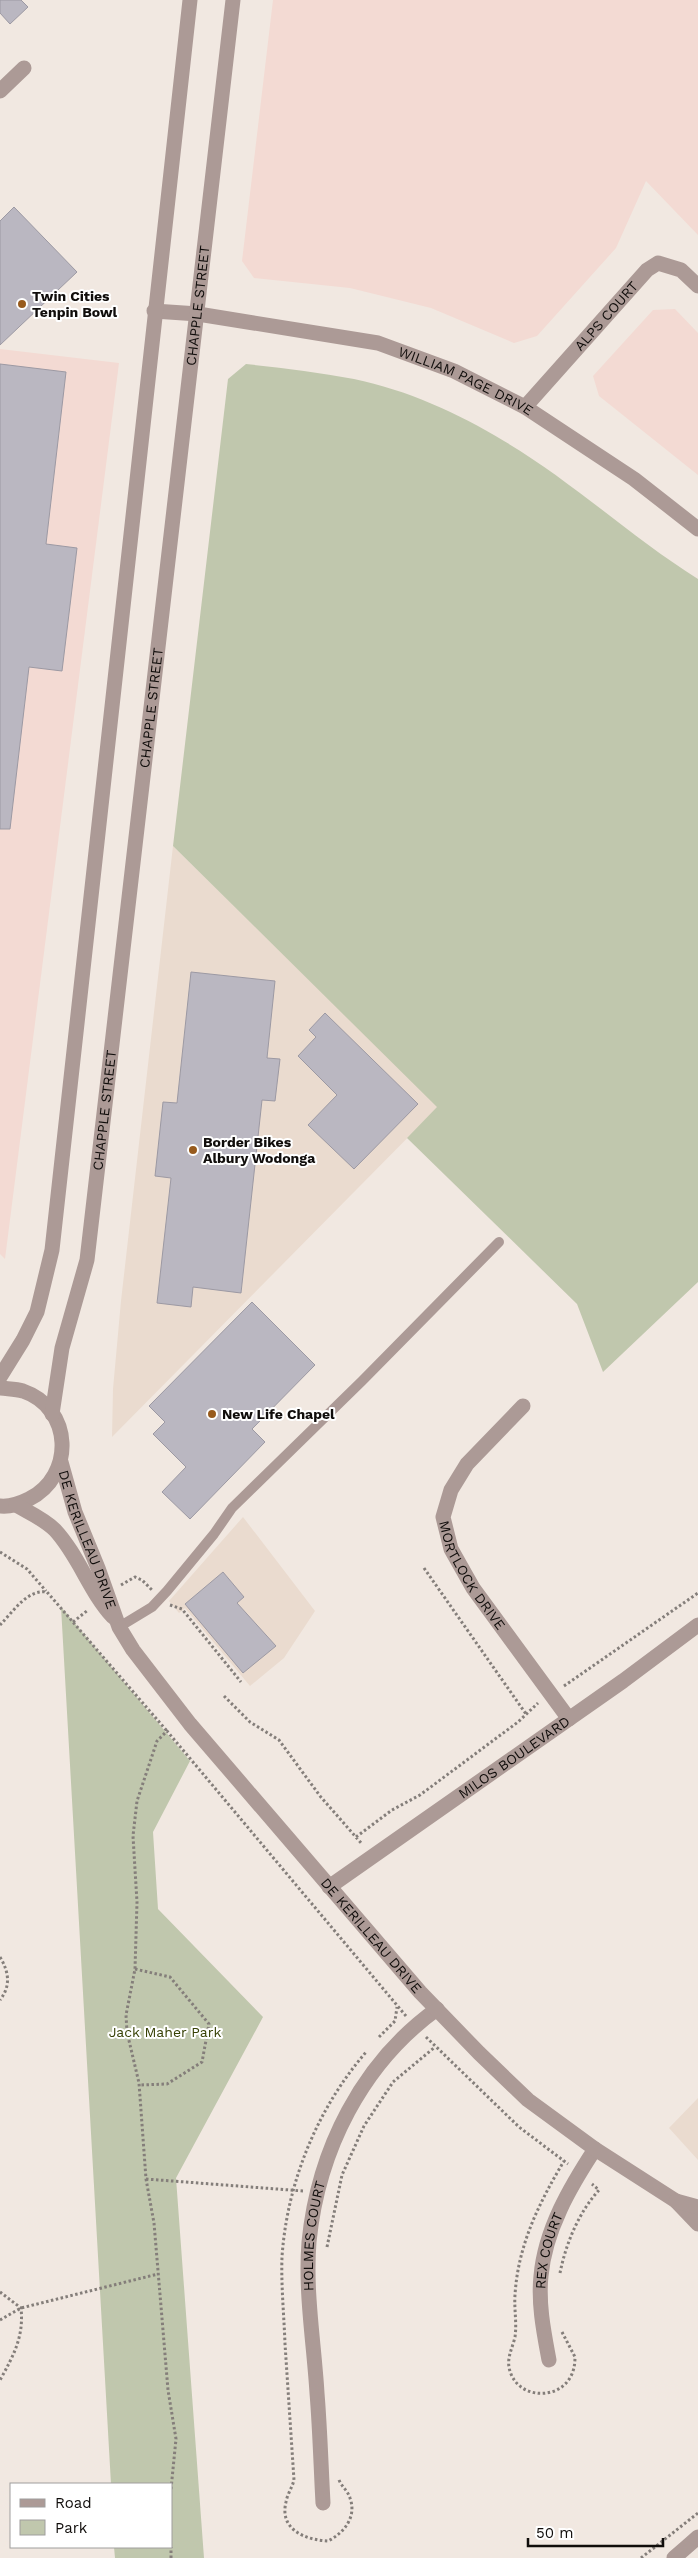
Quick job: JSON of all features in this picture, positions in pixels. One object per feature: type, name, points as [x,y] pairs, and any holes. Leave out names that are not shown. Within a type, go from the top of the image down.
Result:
[{"type":"street","points":[[0,1377],[27,1333],[37,1312],[52,1250],[154,311],[190,0]]},
{"type":"street","name":"CHAPPLE STREET","points":[[52,1414],[62,1348],[87,1260],[233,0]]},
{"type":"street","points":[[0,91],[24,68]]},
{"type":"street","name":"ALPS COURT","points":[[526,407],[647,270],[658,263],[682,270],[698,286]]},
{"type":"street","name":"WILLIAM PAGE DRIVE","points":[[154,311],[198,314],[378,343],[454,371],[526,407],[634,479],[698,529]]},
{"type":"street","points":[[0,1388],[23,1391],[40,1400],[52,1414],[60,1429],[63,1445],[57,1474],[41,1493],[5,1508]]},
{"type":"street","name":"MORTLOCK DRIVE","points":[[523,1406],[467,1464],[451,1490],[443,1517],[451,1549],[473,1588],[569,1719]]},
{"type":"street","name":"DE KERILLEAU DRIVE","points":[[61,1462],[75,1512],[98,1568],[117,1623]]},
{"type":"street","name":"DE KERILLEAU DRIVE","points":[[5,1508],[41,1518],[54,1529],[65,1542],[98,1601],[117,1623],[137,1656],[190,1724],[437,2010],[528,2100],[595,2149],[676,2202],[698,2224]]},
{"type":"street","name":"MILOS BOULEVARD","points":[[329,1887],[569,1719],[698,1625]]},
{"type":"street","name":"HOLMES COURT","points":[[323,2503],[318,2394],[310,2307],[309,2242],[321,2175],[343,2117],[379,2065],[416,2027],[437,2010]]},
{"type":"street","name":"REX COURT","points":[[550,2360],[541,2322],[541,2276],[554,2222],[595,2149]]},
{"type":"street","name":"DE KERILLEAU DRIVE","points":[[676,2202],[698,2207]]},
{"type":"street","points":[[674,2558],[698,2537]]},
{"type":"lane","points":[[117,1623],[152,1607],[214,1534],[232,1508],[362,1381],[499,1242]]},
{"type":"path","points":[[0,1552],[27,1569],[167,1732],[396,2006],[519,2127],[564,2161]]},
{"type":"path","points":[[424,1568],[526,1714]]},
{"type":"path","points":[[0,1625],[30,1595],[37,1591],[47,1592]]},
{"type":"path","points":[[356,1837],[392,1810],[420,1795],[526,1714],[549,1693],[577,1678],[698,1593]]},
{"type":"path","points":[[224,1696],[250,1722],[279,1740],[320,1796],[373,1857]]},
{"type":"path","points":[[167,1732],[157,1741],[137,1801],[133,1836],[137,1902],[135,1969],[126,2014],[139,2085],[146,2180],[154,2223],[168,2390],[176,2439],[172,2483]]},
{"type":"path","points":[[0,1958],[8,1979],[7,1988],[0,2000]]},
{"type":"path","points":[[135,1969],[170,1977],[209,2024],[202,2062],[167,2084],[139,2085]]},
{"type":"path","points":[[375,2042],[395,2021],[396,2006]]},
{"type":"path","points":[[326,2253],[332,2211],[342,2175],[364,2126],[393,2082],[436,2047]]},
{"type":"path","points":[[338,2474],[341,2485],[350,2496],[352,2505],[350,2519],[345,2528],[328,2541],[303,2537],[292,2528],[285,2508],[294,2480],[282,2295],[282,2256],[293,2190],[318,2124],[337,2090],[369,2049]]},
{"type":"path","points":[[146,2180],[318,2192]]},
{"type":"path","points":[[0,2320],[21,2308],[158,2274]]},
{"type":"path","points":[[0,2292],[21,2308],[23,2326],[17,2349],[0,2380]]},
{"type":"path","points":[[641,2558],[698,2513]]},
{"type":"shaded area","points":[[273,0],[698,0],[698,235],[646,181],[616,248],[537,336],[514,343],[431,308],[350,288],[254,278],[242,261]]},
{"type":"shaded area","points":[[675,309],[698,333],[698,475],[599,396],[593,376],[653,310]]},
{"type":"shaded area","points":[[0,349],[119,363],[5,1259],[0,1254]]},
{"type":"shaded area","points":[[173,846],[438,1107],[112,1437],[113,1389],[121,1301]]},
{"type":"shaded area","points":[[243,1517],[315,1611],[284,1658],[250,1686],[185,1608],[179,1613],[169,1601]]},
{"type":"shaded area","points":[[698,2098],[698,2160],[669,2128]]},
{"type":"green space","points":[[246,364],[354,379],[393,389],[450,412],[487,431],[529,457],[578,491],[673,563],[698,579],[698,1282],[603,1372],[577,1304],[407,1138],[437,1107],[173,846],[228,379]]},
{"type":"green space","name":"Jack Maher Park","points":[[61,1607],[190,1761],[153,1832],[158,1909],[263,2017],[176,2178],[204,2558],[115,2558],[114,2548],[172,2548],[172,2483],[111,2483]]},
{"type":"building","points":[[0,0],[21,0],[28,7],[10,24],[0,13]]},
{"type":"building","name":"Twin Cities Tenpin Bowl","points":[[14,207],[77,272],[0,345],[0,221]]},
{"type":"building","points":[[0,364],[66,372],[46,544],[77,548],[62,671],[29,667],[10,829],[0,829]]},
{"type":"building","points":[[191,972],[275,981],[267,1058],[280,1059],[275,1101],[262,1100],[241,1293],[193,1287],[191,1307],[157,1303],[171,1178],[155,1176],[163,1102],[177,1103]]},
{"type":"building","points":[[325,1013],[418,1104],[354,1169],[308,1125],[337,1095],[298,1056],[316,1037],[309,1030]]},
{"type":"building","name":"New Life Chapel","points":[[252,1302],[315,1365],[252,1429],[265,1442],[190,1519],[162,1492],[186,1467],[153,1434],[165,1422],[149,1406]]},
{"type":"building","points":[[223,1572],[244,1597],[237,1603],[276,1646],[243,1673],[185,1604]]},
{"type":"place","name":"Twin Cities Tenpin Bowl","points":[[22,304]]},
{"type":"place","name":"Border Bikes Albury Wodonga","points":[[193,1150]]},
{"type":"place","name":"New Life Chapel","points":[[212,1414]]}]
